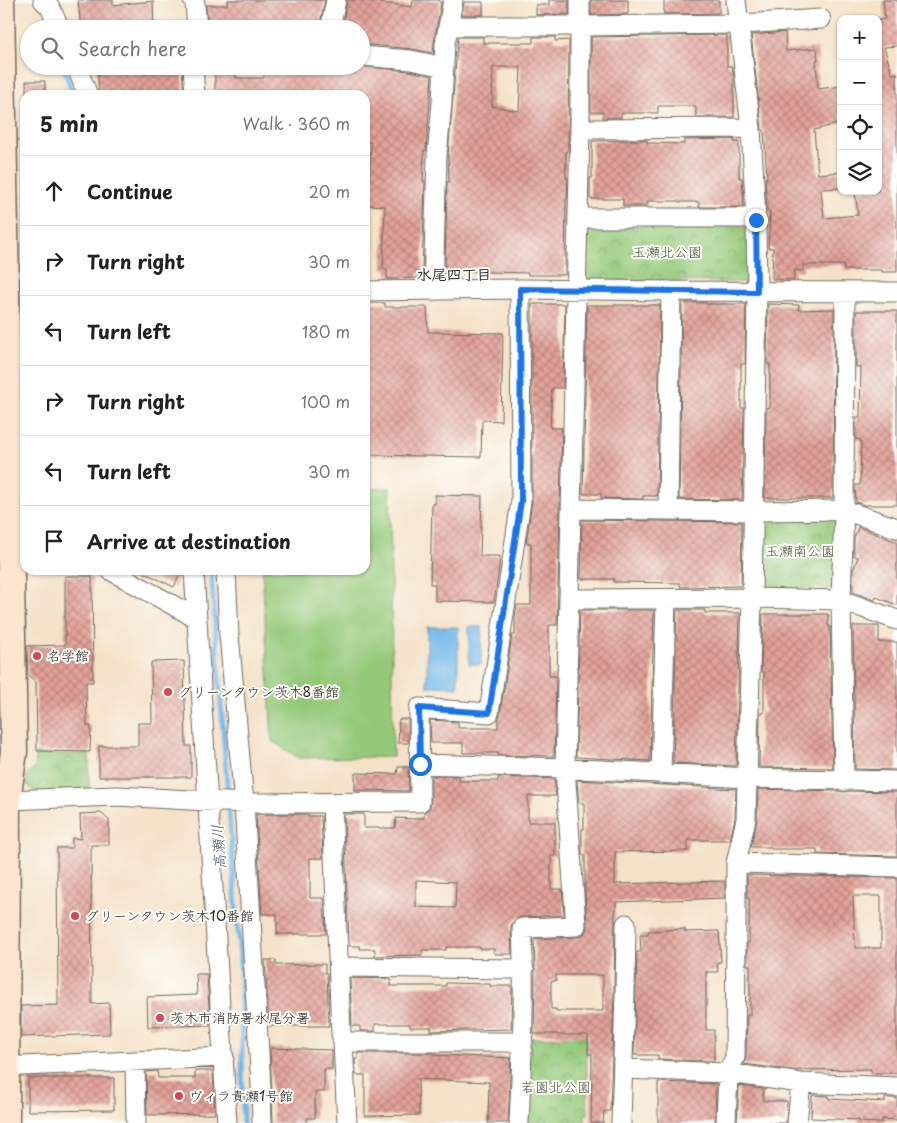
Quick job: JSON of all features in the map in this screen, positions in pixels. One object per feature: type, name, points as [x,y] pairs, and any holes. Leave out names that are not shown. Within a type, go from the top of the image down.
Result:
[{"type":"street","points":[[1,0],[14,752],[7,800],[3,1067],[6,1123]]},
{"type":"street","points":[[43,0],[50,7],[56,20]]},
{"type":"street","points":[[193,0],[196,3],[197,20]]},
{"type":"street","points":[[332,20],[336,0]]},
{"type":"street","points":[[433,291],[437,156],[445,44],[453,0]]},
{"type":"street","points":[[519,1123],[523,1042],[524,969],[522,928],[576,926],[565,768],[580,130],[580,0]]},
{"type":"street","points":[[726,1123],[728,1073],[735,1057],[736,863],[746,819],[757,292],[756,218],[751,128],[736,0]]},
{"type":"street","points":[[448,26],[740,24],[821,19]]},
{"type":"street","points":[[370,57],[411,60],[444,66]]},
{"type":"street","points":[[80,75],[86,90]]},
{"type":"street","points":[[194,75],[195,90]]},
{"type":"street","points":[[580,130],[751,128]]},
{"type":"street","points":[[578,218],[756,218]]},
{"type":"street","points":[[7,800],[117,796],[244,803],[420,802],[419,708],[489,713],[521,501],[520,289]]},
{"type":"street","points":[[370,291],[520,289],[897,292]]},
{"type":"street","points":[[668,510],[671,291]]},
{"type":"street","points":[[844,781],[841,600],[844,510],[845,292]]},
{"type":"street","points":[[572,509],[844,510],[897,528]]},
{"type":"street","points":[[119,575],[196,618]]},
{"type":"street","points":[[194,575],[227,1123]]},
{"type":"street","points":[[226,575],[229,635],[244,803],[262,1123]]},
{"type":"street","points":[[570,599],[752,598],[841,600],[897,620]]},
{"type":"street","points":[[661,774],[666,599]]},
{"type":"street","points":[[420,764],[565,768],[747,778],[897,782]]},
{"type":"street","points":[[332,803],[341,1033],[347,1123]]},
{"type":"street","points":[[736,863],[897,868]]},
{"type":"street","points":[[621,1123],[626,924]]},
{"type":"street","points":[[339,967],[524,969]]},
{"type":"street","points":[[343,1042],[523,1042]]},
{"type":"street","points":[[3,1067],[224,1057]]},
{"type":"street","points":[[135,1062],[136,1123]]},
{"type":"street","points":[[623,1069],[728,1073],[801,1083],[897,1087]]},
{"type":"street","points":[[797,1123],[801,1083]]},
{"type":"green space","name":"玉瀬北公園","points":[[744,225],[750,230],[750,276],[744,282],[590,280],[584,276],[584,227]]},
{"type":"green space","points":[[390,488],[393,757],[299,758],[272,741],[262,575],[370,575],[370,489]]},
{"type":"green space","name":"玉瀬南公園","points":[[759,513],[841,513],[841,588],[759,588]]},
{"type":"green space","points":[[35,754],[89,754],[88,790],[34,791],[26,784],[26,776],[36,766]]},
{"type":"green space","name":"若園北公園","points":[[586,1036],[588,1114],[585,1114],[585,1123],[526,1123],[530,1038]]},
{"type":"water","points":[[469,626],[482,627],[481,664],[469,664]]},
{"type":"water","points":[[427,627],[458,627],[458,687],[427,686]]},
{"type":"building","points":[[78,0],[113,0],[113,5],[153,1],[154,20],[80,20]]},
{"type":"building","points":[[228,0],[325,0],[321,20],[207,20],[206,5],[227,5]]},
{"type":"building","points":[[347,0],[367,0],[412,7],[413,0],[439,0],[441,2],[433,53],[370,45],[370,20],[344,20]]},
{"type":"building","points":[[549,0],[569,0],[569,14],[536,15],[536,5],[549,5]]},
{"type":"building","points":[[591,0],[628,0],[628,14],[591,15]]},
{"type":"building","points":[[664,0],[719,0],[719,13],[664,14]]},
{"type":"building","points":[[883,0],[897,0],[897,46],[884,47],[892,74],[897,73],[897,272],[844,270],[844,265],[803,265],[803,271],[794,270],[794,280],[772,279],[773,248],[768,248],[770,211],[767,212],[764,130],[762,130],[751,35],[785,32],[786,51],[817,48],[818,89],[837,87],[837,124],[814,130],[818,174],[837,172],[837,188],[821,189],[824,218],[858,215],[856,195],[882,195],[882,19],[885,19]]},
{"type":"building","points":[[464,2],[483,2],[483,15],[462,15]]},
{"type":"building","points":[[727,35],[727,66],[732,66],[734,79],[734,117],[696,117],[696,106],[658,106],[658,113],[621,113],[621,118],[603,118],[603,112],[591,112],[591,37]]},
{"type":"building","points":[[458,37],[483,37],[483,43],[533,43],[533,37],[555,37],[555,41],[569,40],[565,275],[445,271],[447,182],[449,182],[448,155]],"holes":[[[493,67],[521,67],[519,111],[492,106]]]},
{"type":"building","points":[[370,67],[409,71],[432,76],[426,151],[424,150],[423,181],[425,181],[422,273],[417,273],[417,278],[387,279],[387,270],[383,269],[385,206],[370,205],[370,90],[215,90],[215,75],[236,75],[236,78],[264,78],[264,75],[370,75]]},
{"type":"building","points":[[98,75],[183,75],[184,90],[99,90]]},
{"type":"building","points":[[26,81],[45,81],[45,90],[26,90]]},
{"type":"building","points":[[734,139],[734,142],[739,142],[739,178],[742,178],[744,207],[699,207],[699,202],[679,201],[647,201],[647,206],[623,206],[623,199],[590,199],[592,141],[647,140],[647,143],[684,144],[684,140]]},
{"type":"building","points":[[370,303],[385,303],[385,307],[427,307],[428,332],[503,333],[501,421],[482,420],[481,457],[370,455]]},
{"type":"building","points":[[682,303],[746,304],[745,364],[741,364],[741,408],[744,408],[742,500],[679,499]]},
{"type":"building","points":[[532,304],[565,305],[563,388],[552,388],[550,428],[562,428],[557,625],[549,625],[549,676],[556,676],[554,756],[463,753],[463,743],[431,743],[430,720],[458,722],[458,728],[498,728],[512,635],[515,635],[517,605],[531,605],[531,543],[526,543],[532,501]]},
{"type":"building","points":[[768,304],[799,305],[798,310],[834,309],[833,498],[765,498],[766,408],[770,407],[770,364],[767,364]]},
{"type":"building","points":[[587,305],[660,305],[657,496],[643,496],[643,499],[601,498],[601,494],[583,494]]},
{"type":"building","points":[[856,311],[897,311],[897,505],[864,505],[856,502],[855,485],[860,485],[861,440],[856,439],[856,417],[860,417],[861,367],[856,367]]},
{"type":"building","points":[[435,495],[482,496],[480,556],[500,556],[494,602],[435,601],[435,584],[430,584],[432,504],[435,504]]},
{"type":"building","points":[[582,520],[742,522],[741,586],[680,587],[680,583],[614,582],[614,579],[581,579]]},
{"type":"building","points":[[858,527],[897,542],[897,605],[876,597],[875,600],[853,592],[853,570],[858,557],[854,556],[854,538]]},
{"type":"building","points":[[149,575],[180,575],[174,587]]},
{"type":"building","points":[[65,576],[92,576],[93,682],[86,682],[87,726],[91,726],[90,752],[37,751],[36,682],[28,675],[27,646],[65,645]]},
{"type":"building","points":[[580,610],[654,610],[650,761],[576,757]]},
{"type":"building","points":[[677,610],[705,610],[705,613],[740,613],[736,766],[673,763]]},
{"type":"building","points":[[763,614],[828,614],[828,626],[830,626],[833,768],[759,767],[760,713],[764,713],[764,672],[761,672]]},
{"type":"building","points":[[853,626],[879,626],[879,642],[897,642],[897,770],[855,769]]},
{"type":"building","points":[[184,661],[186,746],[191,746],[191,777],[99,777],[99,746],[138,746],[138,723],[152,723],[151,662]]},
{"type":"building","points":[[399,719],[408,719],[408,743],[398,743]]},
{"type":"building","points":[[398,767],[408,767],[409,791],[355,790],[355,773],[397,774]]},
{"type":"building","points":[[431,776],[459,776],[459,781],[498,781],[498,777],[554,779],[556,796],[528,796],[528,822],[555,822],[555,856],[551,856],[551,889],[562,889],[564,915],[516,919],[512,923],[511,928],[512,954],[494,954],[494,949],[480,949],[480,947],[446,947],[446,950],[422,950],[422,955],[375,956],[375,949],[360,949],[360,946],[349,946],[344,814],[364,814],[364,828],[395,828],[396,818],[424,818],[424,812],[430,808]],"holes":[[[416,880],[456,882],[455,908],[416,907]]]},
{"type":"building","points":[[577,780],[736,789],[735,818],[730,840],[688,840],[688,851],[615,852],[615,884],[725,881],[725,898],[616,902],[610,1111],[604,1111],[603,1123],[591,1123],[592,1054],[588,1054],[588,1035],[534,1034],[534,939],[582,936],[587,926],[585,855],[582,855],[584,803],[579,803]],"holes":[[[556,975],[603,975],[603,1011],[556,1011],[556,1009],[551,1009],[551,981],[556,981]]]},
{"type":"building","points":[[758,789],[897,792],[897,856],[817,854],[817,849],[751,847],[757,819]]},
{"type":"building","points":[[101,813],[109,820],[109,845],[91,845],[92,1004],[109,1003],[110,1034],[21,1037],[21,1006],[58,1005],[57,848],[72,848],[72,838],[81,839],[80,814]]},
{"type":"building","points":[[256,814],[308,814],[308,816],[321,816],[323,858],[310,858],[310,898],[324,898],[326,934],[277,934],[277,914],[262,914]]},
{"type":"building","points":[[747,875],[897,878],[897,1073],[871,1073],[871,1069],[798,1071],[744,1064],[746,1057],[747,1015],[750,1015],[750,965],[747,965],[749,898],[747,898]],"holes":[[[853,896],[881,896],[881,948],[855,948]]]},
{"type":"building","points":[[685,929],[685,932],[719,931],[721,962],[717,962],[718,972],[706,972],[706,1030],[714,1030],[714,1061],[658,1059],[658,1055],[634,1055],[637,952],[641,952],[640,935],[648,935],[648,931]]},
{"type":"building","points":[[265,960],[276,960],[276,965],[325,964],[329,1026],[269,1026]]},
{"type":"building","points":[[196,974],[207,974],[210,1025],[148,1027],[147,997],[197,995]]},
{"type":"building","points":[[350,978],[391,979],[391,986],[446,986],[446,983],[512,986],[511,1029],[431,1031],[431,1027],[410,1027],[410,1024],[375,1024],[375,1031],[360,1031],[360,1026],[352,1026]]},
{"type":"building","points":[[270,1048],[332,1050],[332,1069],[324,1069],[324,1092],[315,1092],[315,1118],[307,1118],[307,1123],[273,1123]]},
{"type":"building","points":[[358,1053],[434,1053],[434,1055],[511,1058],[508,1123],[488,1123],[489,1082],[418,1079],[419,1115],[365,1116],[365,1075],[356,1075],[355,1059],[358,1059]]},
{"type":"building","name":"ヴィラ貴瀬1号館","points":[[157,1071],[158,1078],[195,1078],[195,1071],[213,1071],[215,1114],[147,1115],[146,1072]]},
{"type":"building","points":[[28,1078],[114,1078],[114,1110],[28,1111]]},
{"type":"building","points":[[658,1082],[716,1084],[715,1123],[658,1123]]},
{"type":"building","points":[[739,1086],[763,1089],[763,1101],[787,1101],[786,1123],[737,1123]]},
{"type":"building","points":[[812,1095],[829,1096],[829,1099],[885,1102],[885,1098],[897,1098],[897,1120],[882,1119],[882,1123],[880,1123],[811,1118]]},
{"type":"waterway","name":"高瀬川","points":[[66,75],[71,90]]},
{"type":"waterway","name":"高瀬川","points":[[211,575],[241,972],[243,1123]]},
{"type":"place","name":"名学館","points":[[37,656]]},
{"type":"place","name":"グリーンタウン茨木8番館","points":[[168,692]]},
{"type":"place","name":"グリーンタウン茨木10番館","points":[[75,916]]},
{"type":"place","name":"茨木市消防署水尾分署","points":[[160,1018]]},
{"type":"place","name":"ヴィラ貴瀬1号館","points":[[179,1096]]},
{"type":"district","name":"水尾四丁目","points":[[454,275]]},
{"type":"route","points":[[420,764],[419,708],[489,713],[521,501],[520,289],[757,292],[756,220]]}]
